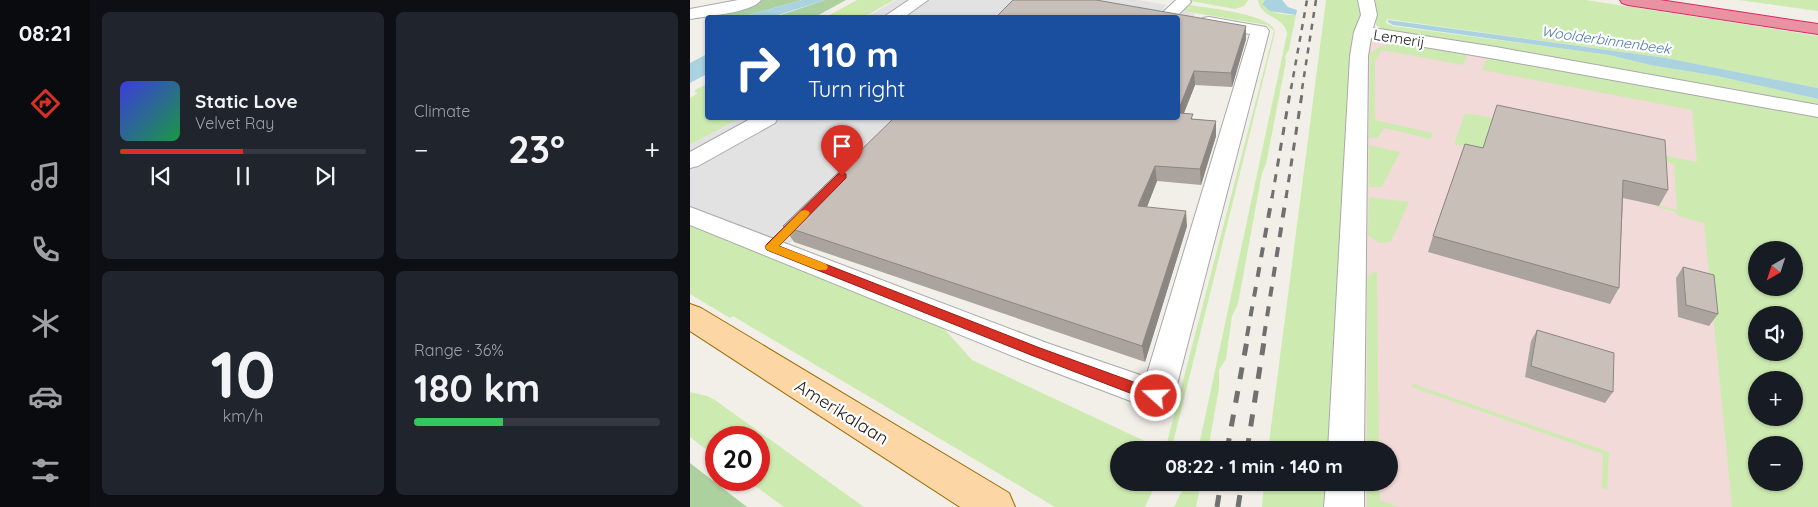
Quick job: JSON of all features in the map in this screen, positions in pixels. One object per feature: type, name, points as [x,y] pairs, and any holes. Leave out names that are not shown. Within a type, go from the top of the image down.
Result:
[{"type":"highway","points":[[1628,0],[1818,29]]},
{"type":"highway","points":[[1695,0],[1818,18]]},
{"type":"main road","name":"Amerikalaan","points":[[690,316],[994,507]]},
{"type":"street","points":[[690,14],[737,6],[752,0]]},
{"type":"street","points":[[895,15],[920,0]]},
{"type":"street","points":[[1363,32],[1369,14],[1366,0]]},
{"type":"street","points":[[690,214],[1036,352],[1156,396],[1260,30],[1167,10]]},
{"type":"street","name":"Lemerij","points":[[1346,441],[1359,56],[1363,32],[1482,50],[1818,111]]},
{"type":"street","points":[[690,161],[763,120]]},
{"type":"street","points":[[771,247],[791,227]]},
{"type":"street","points":[[1344,507],[1345,491]]},
{"type":"shaded area","points":[[896,0],[1138,0],[1166,5],[1162,10],[1166,8],[1195,13],[1187,29],[1180,20],[1180,15],[870,15]]},
{"type":"shaded area","points":[[1330,20],[1818,108],[1818,507],[1279,507],[1281,491],[1398,491],[1398,441],[1286,441]]},
{"type":"shaded area","points":[[736,120],[912,120],[774,259],[690,224],[690,145]]},
{"type":"green space","points":[[757,0],[802,0],[748,15],[724,15]]},
{"type":"green space","points":[[825,0],[846,0],[819,15],[781,15]]},
{"type":"green space","points":[[857,0],[894,0],[868,15],[830,15]]},
{"type":"green space","points":[[1185,0],[1248,0],[1244,6],[1235,9]]},
{"type":"green space","points":[[1258,0],[1265,0],[1262,2],[1272,11],[1296,15],[1289,49],[1285,57],[1286,61],[1266,164],[1262,173],[1238,304],[1232,316],[1226,359],[1219,370],[1219,388],[1210,441],[1200,441],[1287,34],[1282,24],[1260,6]]},
{"type":"green space","points":[[1326,0],[1360,0],[1359,18],[1352,35],[1331,441],[1269,441]]},
{"type":"green space","points":[[1371,0],[1586,0],[1818,36],[1818,88],[1666,58],[1387,19],[1386,23],[1393,26],[1609,55],[1650,65],[1717,76],[1818,99],[1818,107],[1384,30],[1376,25]]},
{"type":"green space","points":[[1739,0],[1818,0],[1818,11]]},
{"type":"green space","points":[[1190,5],[1238,13],[1263,21],[1271,26],[1275,32],[1173,441],[1167,441],[1274,31],[1267,25],[1183,11]]},
{"type":"green space","points":[[1402,43],[1459,51],[1467,56],[1463,65],[1382,50],[1375,61],[1375,120],[1433,133],[1430,139],[1384,128],[1378,138],[1369,138],[1370,53],[1381,46]]},
{"type":"green space","points":[[1492,58],[1818,117],[1818,507],[1732,507],[1704,223],[1677,216],[1677,212],[1656,207],[1656,205],[1677,210],[1674,164],[1662,161],[1662,155],[1697,162],[1692,110],[1482,70],[1486,60]]},
{"type":"green space","points":[[705,85],[705,120],[736,120],[690,145],[690,98],[698,93],[695,90]]},
{"type":"green space","points":[[1465,113],[1493,118],[1483,151],[1454,144]]},
{"type":"green space","points":[[1369,145],[1400,152],[1382,187],[1369,187]]},
{"type":"green space","points":[[1369,197],[1409,202],[1391,242],[1379,243],[1368,235]]},
{"type":"green space","points":[[690,224],[939,323],[972,360],[1145,441],[1110,441],[1110,491],[1152,491],[1145,507],[1055,507],[733,316],[730,318],[690,294]]},
{"type":"green space","points":[[1377,271],[1379,441],[1367,441],[1367,276]]},
{"type":"green space","points":[[1413,384],[1609,452],[1607,490],[1602,488],[1603,454],[1412,387]]},
{"type":"green space","points":[[690,392],[715,400],[751,426],[705,426],[705,449],[690,437]]},
{"type":"green space","points":[[770,439],[864,507],[784,507],[762,491],[770,491]]},
{"type":"green space","points":[[690,463],[705,475],[705,491],[726,491],[747,507],[690,507]]},
{"type":"green space","points":[[1182,491],[1199,491],[1196,507],[1174,507]]},
{"type":"green space","points":[[1263,491],[1329,491],[1328,507],[1262,507]]},
{"type":"green space","points":[[1367,491],[1380,491],[1380,500],[1398,507],[1367,507]]},
{"type":"water","points":[[802,0],[825,0],[778,15],[748,15]]},
{"type":"water","points":[[1265,0],[1282,0],[1288,7],[1297,10],[1296,15],[1270,11],[1262,4]]},
{"type":"water","points":[[1388,20],[1666,58],[1818,88],[1818,99],[1717,76],[1650,65],[1609,55],[1393,25]]},
{"type":"water","points":[[705,55],[705,75],[690,83],[690,63]]},
{"type":"building","points":[[1013,0],[1096,0],[1246,26],[1231,73],[1194,71],[1180,106],[1180,15],[998,15]]},
{"type":"building","points":[[1497,105],[1665,140],[1668,190],[1623,180],[1619,288],[1433,236],[1465,144],[1483,148]]},
{"type":"building","points":[[1180,113],[1193,114],[1191,119],[1216,121],[1200,169],[1155,166],[1138,206],[1186,211],[1142,346],[783,226],[892,120],[1180,120]]},
{"type":"building","points":[[1683,267],[1714,275],[1718,314],[1686,305]]},
{"type":"building","points":[[1537,330],[1614,353],[1613,392],[1531,366]]},
{"type":"railway","points":[[1291,89],[1307,0]]},
{"type":"railway","points":[[1302,89],[1316,0]]},
{"type":"railway","points":[[1272,198],[1291,87]]},
{"type":"railway","points":[[1286,198],[1303,87]]},
{"type":"railway","points":[[1247,336],[1272,197]]},
{"type":"railway","points":[[1264,336],[1286,197]]},
{"type":"railway","points":[[1229,441],[1248,335]]},
{"type":"railway","points":[[1248,441],[1265,335]]},
{"type":"railway","points":[[1217,507],[1220,491]]},
{"type":"railway","points":[[1238,507],[1241,491]]},
{"type":"slow traffic","points":[[805,213],[771,247],[822,267]]},
{"type":"route","points":[[842,176],[771,247],[1036,352],[1156,396]]},
{"type":"water label","name":"Woolderbinnenbeek","points":[[1606,40]]}]
